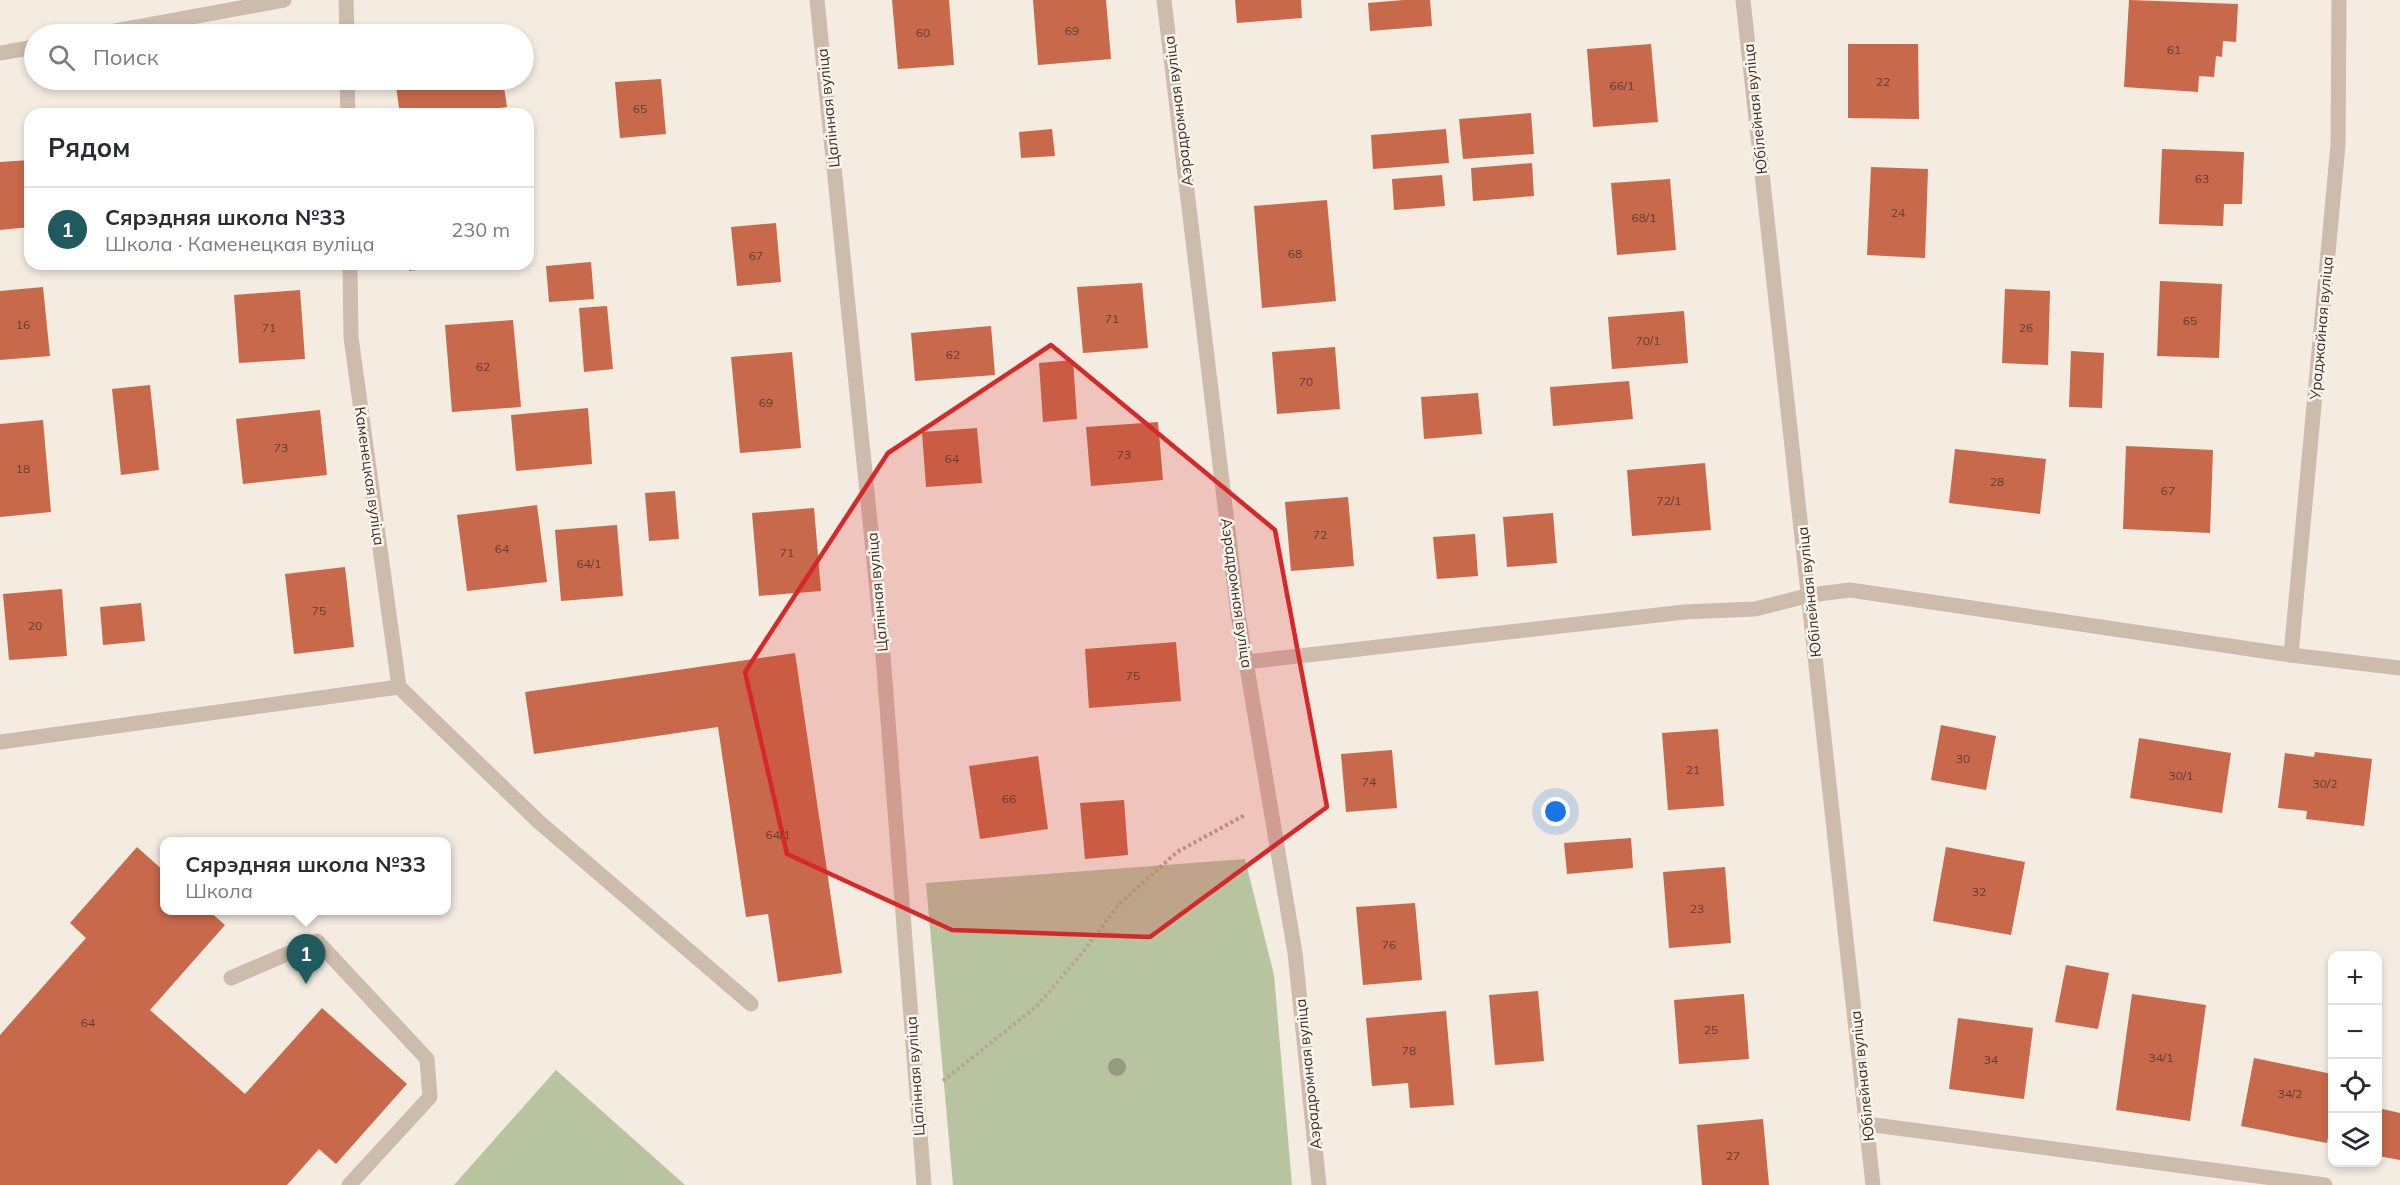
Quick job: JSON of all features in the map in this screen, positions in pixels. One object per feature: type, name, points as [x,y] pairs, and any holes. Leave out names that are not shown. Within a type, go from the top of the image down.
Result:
[{"type":"street","points":[[153,24],[284,0]]},
{"type":"street","points":[[346,0],[347,24]]},
{"type":"street","name":"Цалінная вуліца","points":[[818,0],[881,630],[924,1185]]},
{"type":"street","name":"Аэрадромная вуліца","points":[[1164,0],[1236,602],[1295,953],[1319,1185]]},
{"type":"street","name":"Юбілейная вуліца","points":[[1743,0],[1874,1185]]},
{"type":"street","name":"Ураджайная вуліца","points":[[2291,655],[2338,145],[2339,0]]},
{"type":"street","points":[[0,53],[24,49]]},
{"type":"street","points":[[347,90],[348,108]]},
{"type":"street","name":"Каменецкая вуліца","points":[[350,270],[351,337],[399,687]]},
{"type":"street","points":[[1246,662],[1684,612],[1755,609],[1810,595],[1850,590],[2291,655],[2400,668]]},
{"type":"street","points":[[0,742],[399,687],[539,822],[751,1004]]},
{"type":"street","points":[[231,978],[317,940],[427,1059],[430,1097],[349,1185]]},
{"type":"street","points":[[1867,1124],[2325,1185]]},
{"type":"path","points":[[917,1102],[1037,1006],[1087,947],[1119,904],[1177,852],[1270,802]]},
{"type":"highlighted area","points":[[1051,345],[1275,530],[1327,807],[1150,937],[952,930],[787,854],[745,672],[888,453]]},
{"type":"green space","points":[[1245,859],[1274,975],[1292,1185],[953,1185],[926,883]]},
{"type":"green space","points":[[556,1070],[685,1185],[454,1185]]},
{"type":"building","points":[[892,0],[949,0],[954,65],[898,69]]},
{"type":"building","points":[[1033,0],[1106,0],[1111,59],[1038,65]]},
{"type":"building","points":[[1235,0],[1301,0],[1302,18],[1237,23]]},
{"type":"building","points":[[1430,0],[1432,26],[1370,31],[1368,3]]},
{"type":"building","points":[[2129,0],[2238,4],[2236,42],[2223,41],[2222,57],[2216,56],[2214,77],[2199,76],[2198,92],[2124,87]]},
{"type":"building","points":[[1651,44],[1658,122],[1593,127],[1587,49]]},
{"type":"building","points":[[1848,44],[1918,44],[1919,119],[1848,118]]},
{"type":"building","points":[[661,79],[666,134],[620,138],[615,82]]},
{"type":"building","points":[[396,90],[504,90],[507,107],[500,108],[399,108]]},
{"type":"building","points":[[1531,113],[1534,154],[1463,159],[1459,119]]},
{"type":"building","points":[[1052,129],[1055,156],[1021,158],[1019,132]]},
{"type":"building","points":[[1446,129],[1449,163],[1373,169],[1371,135]]},
{"type":"building","points":[[2162,149],[2244,152],[2242,204],[2224,204],[2223,226],[2159,224]]},
{"type":"building","points":[[24,160],[24,228],[0,230],[0,162]]},
{"type":"building","points":[[1532,163],[1534,196],[1473,201],[1471,168]]},
{"type":"building","points":[[1871,167],[1928,169],[1925,258],[1867,255]]},
{"type":"building","points":[[1442,175],[1445,206],[1394,210],[1392,179]]},
{"type":"building","points":[[1670,179],[1676,250],[1617,255],[1611,183]]},
{"type":"building","points":[[1327,200],[1336,301],[1262,308],[1254,206]]},
{"type":"building","points":[[776,223],[781,282],[737,286],[731,227]]},
{"type":"building","points":[[591,262],[594,299],[549,302],[546,266]]},
{"type":"building","points":[[2160,281],[2222,284],[2219,358],[2157,356]]},
{"type":"building","points":[[1142,283],[1148,348],[1083,353],[1077,287]]},
{"type":"building","points":[[43,287],[50,356],[0,360],[0,291]]},
{"type":"building","points":[[2005,289],[2050,291],[2048,365],[2002,363]]},
{"type":"building","points":[[300,290],[305,359],[239,363],[234,295]]},
{"type":"building","points":[[607,306],[613,369],[584,372],[579,308]]},
{"type":"building","points":[[1684,311],[1688,363],[1612,369],[1608,317]]},
{"type":"building","points":[[513,320],[521,407],[452,412],[445,325]]},
{"type":"building","points":[[991,326],[995,375],[915,381],[911,333]]},
{"type":"building","points":[[1335,347],[1340,409],[1277,414],[1272,352]]},
{"type":"building","points":[[2071,351],[2104,353],[2102,408],[2069,407]]},
{"type":"building","points":[[792,352],[801,448],[740,453],[731,357]]},
{"type":"building","points":[[1073,360],[1077,419],[1043,422],[1039,363]]},
{"type":"building","points":[[1629,381],[1633,419],[1553,426],[1550,387]]},
{"type":"building","points":[[150,385],[159,470],[121,475],[112,389]]},
{"type":"building","points":[[1478,393],[1482,434],[1424,439],[1421,397]]},
{"type":"building","points":[[588,408],[592,464],[516,471],[511,415]]},
{"type":"building","points":[[320,410],[327,475],[243,484],[236,419]]},
{"type":"building","points":[[43,420],[51,512],[0,517],[0,424]]},
{"type":"building","points":[[1158,422],[1163,480],[1091,486],[1086,427]]},
{"type":"building","points":[[977,428],[982,483],[926,487],[922,432]]},
{"type":"building","points":[[2126,446],[2213,450],[2210,533],[2123,529]]},
{"type":"building","points":[[1955,449],[2046,459],[2040,514],[1949,503]]},
{"type":"building","points":[[1705,463],[1711,530],[1632,536],[1627,470]]},
{"type":"building","points":[[675,491],[679,539],[649,541],[645,493]]},
{"type":"building","points":[[1348,497],[1354,566],[1291,571],[1285,502]]},
{"type":"building","points":[[537,505],[547,582],[467,591],[457,515]]},
{"type":"building","points":[[814,508],[821,591],[759,596],[752,513]]},
{"type":"building","points":[[1553,513],[1557,563],[1507,567],[1503,517]]},
{"type":"building","points":[[617,525],[623,596],[561,601],[555,530]]},
{"type":"building","points":[[1475,534],[1478,576],[1437,579],[1433,537]]},
{"type":"building","points":[[345,567],[354,647],[294,654],[285,574]]},
{"type":"building","points":[[62,589],[67,656],[9,660],[3,594]]},
{"type":"building","points":[[141,603],[145,641],[103,645],[100,607]]},
{"type":"building","points":[[1176,642],[1181,701],[1089,708],[1085,649]]},
{"type":"building","points":[[795,653],[842,973],[778,982],[768,914],[746,917],[718,727],[534,754],[525,692]]},
{"type":"building","points":[[1941,725],[1996,736],[1986,790],[1931,780]]},
{"type":"building","points":[[1718,729],[1724,806],[1668,810],[1662,733]]},
{"type":"building","points":[[2139,738],[2231,753],[2222,813],[2130,798]]},
{"type":"building","points":[[1392,750],[1397,808],[1346,812],[1341,754]]},
{"type":"building","points":[[2315,752],[2372,759],[2364,826],[2306,819],[2307,811],[2278,808],[2285,753],[2314,757]]},
{"type":"building","points":[[1038,756],[1048,829],[980,839],[969,766]]},
{"type":"building","points":[[1124,800],[1128,855],[1085,859],[1080,803]]},
{"type":"building","points":[[1631,838],[1633,868],[1567,874],[1564,843]]},
{"type":"building","points":[[137,847],[160,868],[160,915],[214,915],[225,925],[150,1010],[245,1094],[322,1008],[407,1084],[336,1164],[319,1149],[287,1185],[0,1185],[0,1035],[86,938],[70,923]]},
{"type":"building","points":[[1946,847],[2025,862],[2011,935],[1933,921]]},
{"type":"building","points":[[1725,867],[1731,943],[1669,948],[1663,872]]},
{"type":"building","points":[[1415,903],[1422,980],[1363,985],[1356,907]]},
{"type":"building","points":[[2066,965],[2109,973],[2098,1029],[2055,1022]]},
{"type":"building","points":[[1538,991],[1544,1061],[1495,1065],[1489,995]]},
{"type":"building","points":[[1744,994],[1749,1059],[1679,1064],[1674,1000]]},
{"type":"building","points":[[2132,994],[2206,1005],[2190,1121],[2116,1110]]},
{"type":"building","points":[[1446,1011],[1454,1105],[1410,1108],[1408,1083],[1372,1086],[1366,1018]]},
{"type":"building","points":[[1958,1018],[2033,1028],[2024,1099],[1949,1089]]},
{"type":"building","points":[[2254,1058],[2328,1073],[2327,1143],[2241,1126]]},
{"type":"building","points":[[2382,1109],[2400,1113],[2400,1160],[2382,1157]]},
{"type":"building","points":[[1763,1119],[1769,1185],[1702,1185],[1697,1125]]},
{"type":"place","name":"Сярэдняя школа №33","points":[[306,984]]}]
